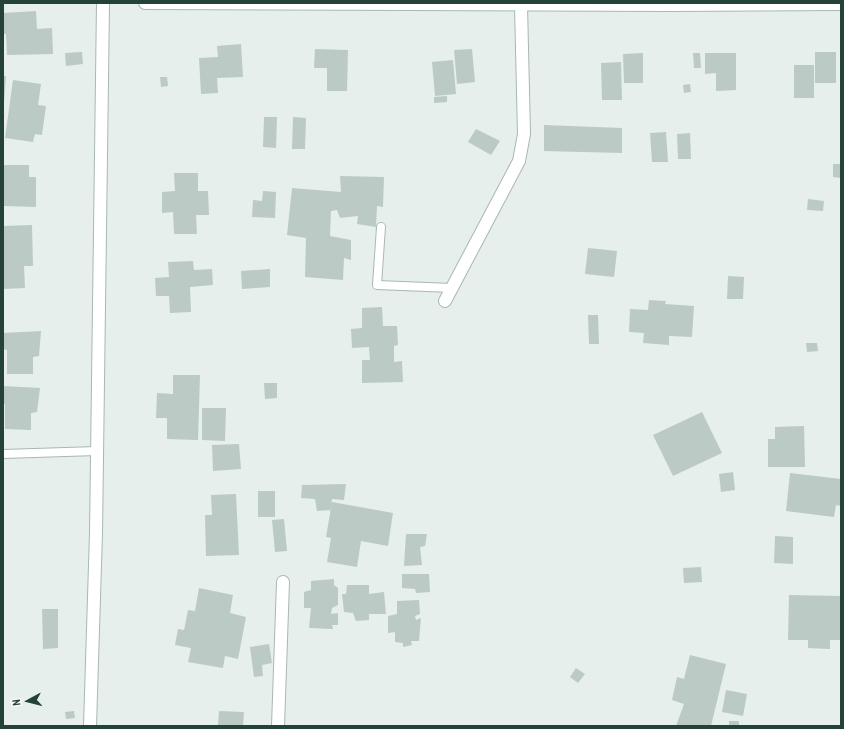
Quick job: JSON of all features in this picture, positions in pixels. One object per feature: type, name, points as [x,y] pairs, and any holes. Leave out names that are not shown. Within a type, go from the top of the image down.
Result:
[{"type":"street","points":[[90,726],[96,533],[103,3]]},
{"type":"street","points":[[145,3],[521,5],[841,4]]},
{"type":"street","points":[[445,301],[519,161],[524,134],[521,5]]},
{"type":"street","points":[[278,726],[283,582]]},
{"type":"lane","points":[[382,227],[377,285],[452,288]]},
{"type":"lane","points":[[3,454],[97,451]]},
{"type":"building","points":[[36,11],[37,29],[52,28],[53,54],[7,55],[6,34],[3,34],[3,13]]},
{"type":"building","points":[[241,44],[243,77],[217,78],[218,93],[201,94],[199,58],[218,57],[217,46]]},
{"type":"building","points":[[315,49],[348,50],[347,91],[327,91],[327,68],[314,68]]},
{"type":"building","points":[[472,49],[475,82],[457,84],[454,50]]},
{"type":"building","points":[[82,52],[83,64],[66,66],[65,53]]},
{"type":"building","points":[[815,52],[836,52],[836,83],[815,83]]},
{"type":"building","points":[[643,53],[643,83],[624,83],[623,54]]},
{"type":"building","points":[[693,53],[700,53],[701,68],[694,68]]},
{"type":"building","points":[[705,53],[736,53],[736,90],[716,91],[716,73],[705,74]]},
{"type":"building","points":[[453,60],[456,94],[435,96],[432,62]]},
{"type":"building","points":[[621,62],[622,100],[602,100],[601,63]]},
{"type":"building","points":[[794,65],[814,65],[814,98],[794,98]]},
{"type":"building","points":[[3,76],[6,76],[4,103],[3,103]]},
{"type":"building","points":[[160,77],[167,77],[168,86],[161,87]]},
{"type":"building","points":[[13,80],[41,84],[38,105],[46,106],[42,135],[35,134],[33,142],[5,138]]},
{"type":"building","points":[[690,84],[691,92],[684,93],[683,85]]},
{"type":"building","points":[[447,96],[447,102],[434,103],[434,97]]},
{"type":"building","points":[[264,117],[277,117],[276,148],[263,147]]},
{"type":"building","points":[[293,117],[306,118],[305,149],[292,149]]},
{"type":"building","points":[[544,125],[622,128],[622,153],[544,151]]},
{"type":"building","points":[[476,129],[500,141],[491,155],[468,142]]},
{"type":"building","points":[[666,132],[668,162],[652,162],[650,133]]},
{"type":"building","points":[[690,133],[691,159],[678,159],[677,134]]},
{"type":"building","points":[[833,164],[841,164],[841,178],[833,177]]},
{"type":"building","points":[[3,165],[29,165],[29,177],[36,177],[36,207],[3,206]]},
{"type":"building","points":[[174,173],[198,173],[198,191],[208,191],[209,215],[196,215],[197,234],[174,234],[173,212],[162,213],[162,192],[175,191]]},
{"type":"building","points":[[340,176],[384,177],[383,207],[377,206],[376,227],[357,224],[358,216],[340,218],[337,210],[331,211],[330,236],[351,240],[351,260],[344,258],[343,280],[305,277],[306,238],[287,235],[292,188],[341,192]]},
{"type":"building","points":[[263,191],[276,192],[275,218],[252,217],[253,200],[262,201]]},
{"type":"building","points":[[808,199],[824,201],[823,211],[807,210]]},
{"type":"building","points":[[32,225],[33,266],[24,266],[25,288],[3,289],[3,226]]},
{"type":"building","points":[[588,248],[617,251],[614,277],[585,274]]},
{"type":"building","points":[[193,261],[194,270],[212,269],[213,285],[190,287],[191,312],[170,313],[169,296],[156,296],[155,278],[169,277],[168,262]]},
{"type":"building","points":[[270,269],[270,287],[242,289],[241,271]]},
{"type":"building","points":[[728,276],[744,277],[743,299],[727,299]]},
{"type":"building","points":[[649,300],[666,301],[665,304],[694,306],[692,337],[669,336],[669,345],[643,343],[644,333],[629,332],[630,309],[648,310]]},
{"type":"building","points":[[382,307],[383,326],[397,326],[398,345],[394,346],[394,362],[402,361],[403,382],[362,383],[362,360],[370,360],[369,347],[352,348],[351,329],[362,328],[362,308]]},
{"type":"building","points":[[588,315],[598,315],[599,344],[589,344]]},
{"type":"building","points":[[41,331],[39,356],[33,357],[33,374],[7,374],[7,350],[3,349],[3,333]]},
{"type":"building","points":[[806,343],[817,343],[818,351],[807,352]]},
{"type":"building","points":[[173,375],[200,375],[198,440],[167,439],[167,418],[156,418],[157,393],[173,394]]},
{"type":"building","points":[[264,383],[277,383],[277,398],[265,399]]},
{"type":"building","points":[[3,386],[40,388],[37,412],[31,413],[31,430],[5,429]]},
{"type":"building","points":[[202,408],[226,408],[225,441],[202,440]]},
{"type":"building","points":[[702,412],[722,453],[673,476],[653,435]]},
{"type":"building","points":[[804,426],[805,467],[768,467],[768,439],[775,439],[775,427]]},
{"type":"building","points":[[239,444],[241,469],[213,471],[212,445]]},
{"type":"building","points":[[733,472],[735,490],[721,492],[719,474]]},
{"type":"building","points":[[790,473],[841,479],[841,506],[836,505],[834,517],[786,511]]},
{"type":"building","points":[[346,484],[344,500],[332,499],[331,510],[317,511],[315,499],[301,498],[302,485]]},
{"type":"building","points":[[258,491],[275,491],[275,517],[258,517]]},
{"type":"building","points":[[236,494],[239,555],[206,556],[205,515],[212,515],[211,495]]},
{"type":"building","points":[[332,502],[393,513],[388,546],[361,541],[357,567],[327,562],[331,538],[326,537]]},
{"type":"building","points":[[284,519],[287,551],[275,552],[272,520]]},
{"type":"building","points":[[406,534],[427,534],[425,546],[420,547],[422,565],[404,566]]},
{"type":"building","points":[[775,536],[793,537],[793,564],[774,563]]},
{"type":"building","points":[[701,567],[702,582],[684,583],[683,568]]},
{"type":"building","points":[[402,574],[429,574],[430,592],[416,593],[415,589],[402,588]]},
{"type":"building","points":[[334,579],[334,585],[338,588],[338,605],[332,608],[331,614],[338,613],[338,625],[332,625],[333,629],[309,628],[311,608],[304,608],[304,592],[311,590],[311,581]]},
{"type":"building","points":[[347,585],[369,585],[369,594],[384,592],[386,614],[369,614],[369,620],[356,621],[353,613],[344,612],[342,594],[346,594]]},
{"type":"building","points":[[199,588],[233,595],[230,613],[246,617],[238,659],[225,656],[223,668],[188,662],[191,648],[175,645],[178,629],[184,630],[188,610],[195,611]]},
{"type":"building","points":[[789,595],[841,596],[841,640],[830,640],[830,649],[828,649],[808,648],[808,640],[788,640]]},
{"type":"building","points":[[419,600],[420,614],[415,616],[416,620],[421,618],[419,641],[411,641],[412,645],[403,647],[403,643],[395,642],[395,632],[388,633],[388,616],[397,614],[397,601]]},
{"type":"building","points":[[42,609],[58,609],[58,648],[43,649]]},
{"type":"building","points":[[269,644],[272,663],[262,665],[263,676],[254,677],[250,647]]},
{"type":"building","points":[[690,655],[726,664],[711,726],[676,726],[684,704],[672,700],[677,677],[684,679]]},
{"type":"building","points":[[576,668],[585,674],[578,683],[570,677]]},
{"type":"building","points":[[726,690],[747,694],[743,716],[722,712]]},
{"type":"building","points":[[74,711],[75,718],[66,719],[65,712]]},
{"type":"building","points":[[219,711],[244,712],[243,726],[218,726]]},
{"type":"building","points":[[729,721],[739,721],[739,726],[729,726]]}]
